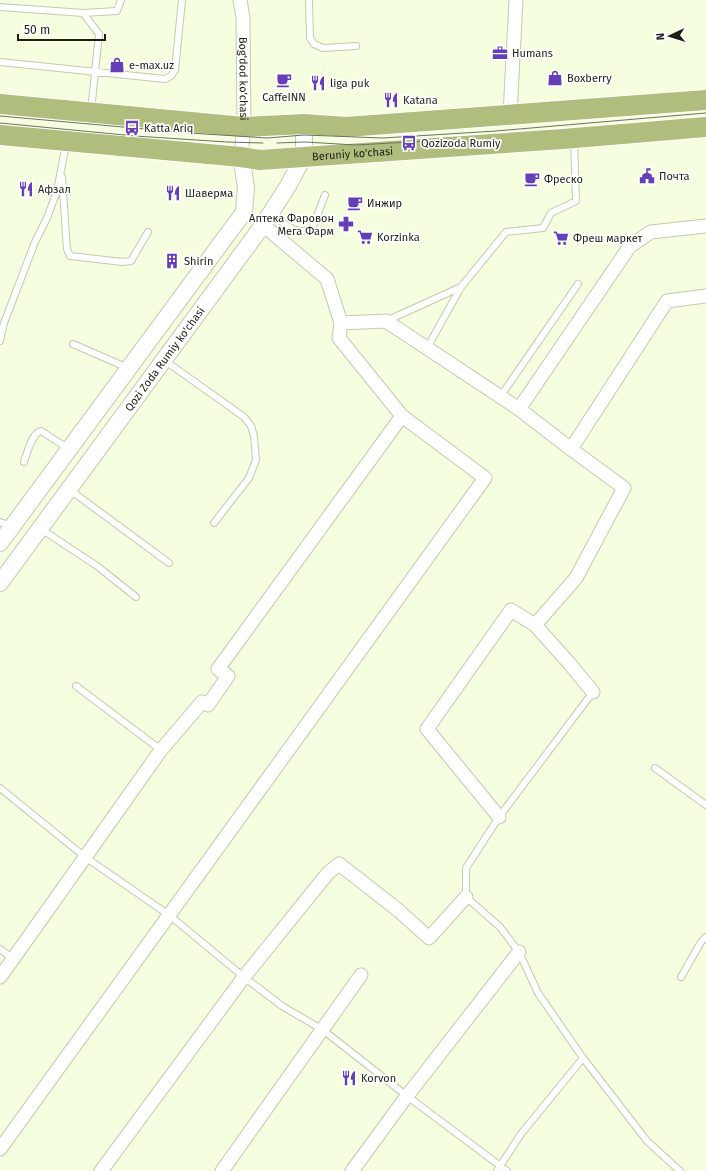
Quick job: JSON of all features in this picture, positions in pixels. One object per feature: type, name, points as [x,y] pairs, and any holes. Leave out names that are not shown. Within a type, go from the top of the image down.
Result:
[{"type":"main road","points":[[0,104],[244,127],[304,124],[346,127],[706,100]]},
{"type":"main road","name":"Beruniy ko'chasi","points":[[0,135],[260,160],[574,138],[706,127]]},
{"type":"street","name":"Bog'dod ko'chasi","points":[[240,0],[243,18],[244,127],[241,157]]},
{"type":"street","points":[[510,115],[516,0]]},
{"type":"street","name":"Qozi Zoda Rumiy ko'chasi","points":[[0,583],[267,220],[304,156],[304,124]]},
{"type":"street","points":[[0,543],[6,524],[69,449],[244,212],[246,186],[241,157]]},
{"type":"street","points":[[0,1149],[485,478],[402,416],[339,338],[341,323],[327,279],[267,220]]},
{"type":"street","points":[[519,409],[630,246],[651,232],[706,226]]},
{"type":"street","points":[[571,450],[666,301],[706,296]]},
{"type":"street","points":[[341,323],[386,321],[519,409],[571,450],[624,488],[576,578],[535,625]]},
{"type":"street","points":[[0,977],[161,750],[202,702],[208,706],[228,676],[218,669],[402,416]]},
{"type":"street","points":[[499,817],[427,728],[511,610],[535,625],[593,692]]},
{"type":"street","points":[[101,1171],[244,977],[328,874],[339,864],[398,910],[429,938],[466,897]]},
{"type":"street","points":[[352,1171],[407,1096],[520,952]]},
{"type":"street","points":[[222,1171],[361,975]]},
{"type":"lane","points":[[0,7],[83,13],[117,11],[121,0]]},
{"type":"lane","points":[[0,62],[165,79],[171,76],[175,70],[182,0]]},
{"type":"lane","points":[[309,0],[310,38],[314,44],[323,48],[356,46]]},
{"type":"lane","points":[[83,13],[99,34],[91,112]]},
{"type":"lane","points":[[427,348],[461,287],[506,232],[543,228],[551,213],[576,201],[574,138]]},
{"type":"lane","points":[[0,341],[4,323],[35,242],[47,218],[57,191],[66,141]]},
{"type":"lane","points":[[62,167],[67,249],[70,256],[123,262],[131,261],[148,232]]},
{"type":"lane","points":[[267,220],[294,230],[304,232],[312,229],[325,195]]},
{"type":"lane","points":[[500,397],[578,284]]},
{"type":"lane","points":[[386,321],[461,287]]},
{"type":"lane","points":[[73,344],[128,368]]},
{"type":"lane","points":[[164,360],[244,417],[251,426],[254,436],[256,460],[249,478],[214,523]]},
{"type":"lane","points":[[24,462],[33,438],[38,432],[41,431],[69,449]]},
{"type":"lane","points":[[69,489],[169,563]]},
{"type":"lane","points":[[40,528],[97,566],[136,597]]},
{"type":"lane","points":[[76,686],[161,750]]},
{"type":"lane","points":[[593,692],[499,817],[466,868],[466,897],[500,927],[520,952],[538,993],[583,1058],[647,1141],[680,1171]]},
{"type":"lane","points":[[655,768],[706,805]]},
{"type":"lane","points":[[0,788],[85,857],[170,915],[244,977],[282,1006],[323,1030],[498,1169],[507,1171]]},
{"type":"lane","points":[[681,977],[701,942],[706,937]]},
{"type":"lane","points":[[0,949],[13,959]]},
{"type":"lane","points":[[498,1169],[521,1134],[583,1058]]},
{"type":"tram line","points":[[0,116],[190,133],[267,138],[304,135],[383,138],[496,131],[706,113]]},
{"type":"tram line","points":[[0,123],[135,136],[263,143]]},
{"type":"tram line","points":[[277,143],[305,142],[356,145],[447,140]]},
{"type":"place","name":"Humans","points":[[500,53]]},
{"type":"place","name":"e-max.uz","points":[[117,65]]},
{"type":"place","name":"Boxberry","points":[[555,78]]},
{"type":"place","name":"CaffeINN","points":[[284,80]]},
{"type":"place","name":"liga puk","points":[[318,83]]},
{"type":"place","name":"Katana","points":[[391,100]]},
{"type":"place","name":"Katta Ariq","points":[[132,128]]},
{"type":"place","name":"Qozizoda Rumiy","points":[[409,143]]},
{"type":"place","name":"Почта","points":[[647,176]]},
{"type":"place","name":"Фреско","points":[[532,179]]},
{"type":"place","name":"Афзал","points":[[26,189]]},
{"type":"place","name":"Шаверма","points":[[173,193]]},
{"type":"place","name":"Инжир","points":[[355,203]]},
{"type":"place","name":"Аптека Фаровон Мега Фарм","points":[[346,224]]},
{"type":"place","name":"Korzinka","points":[[365,237]]},
{"type":"place","name":"Фреш маркет","points":[[561,238]]},
{"type":"place","name":"Shirin","points":[[172,261]]},
{"type":"place","name":"Korvon","points":[[349,1078]]}]
